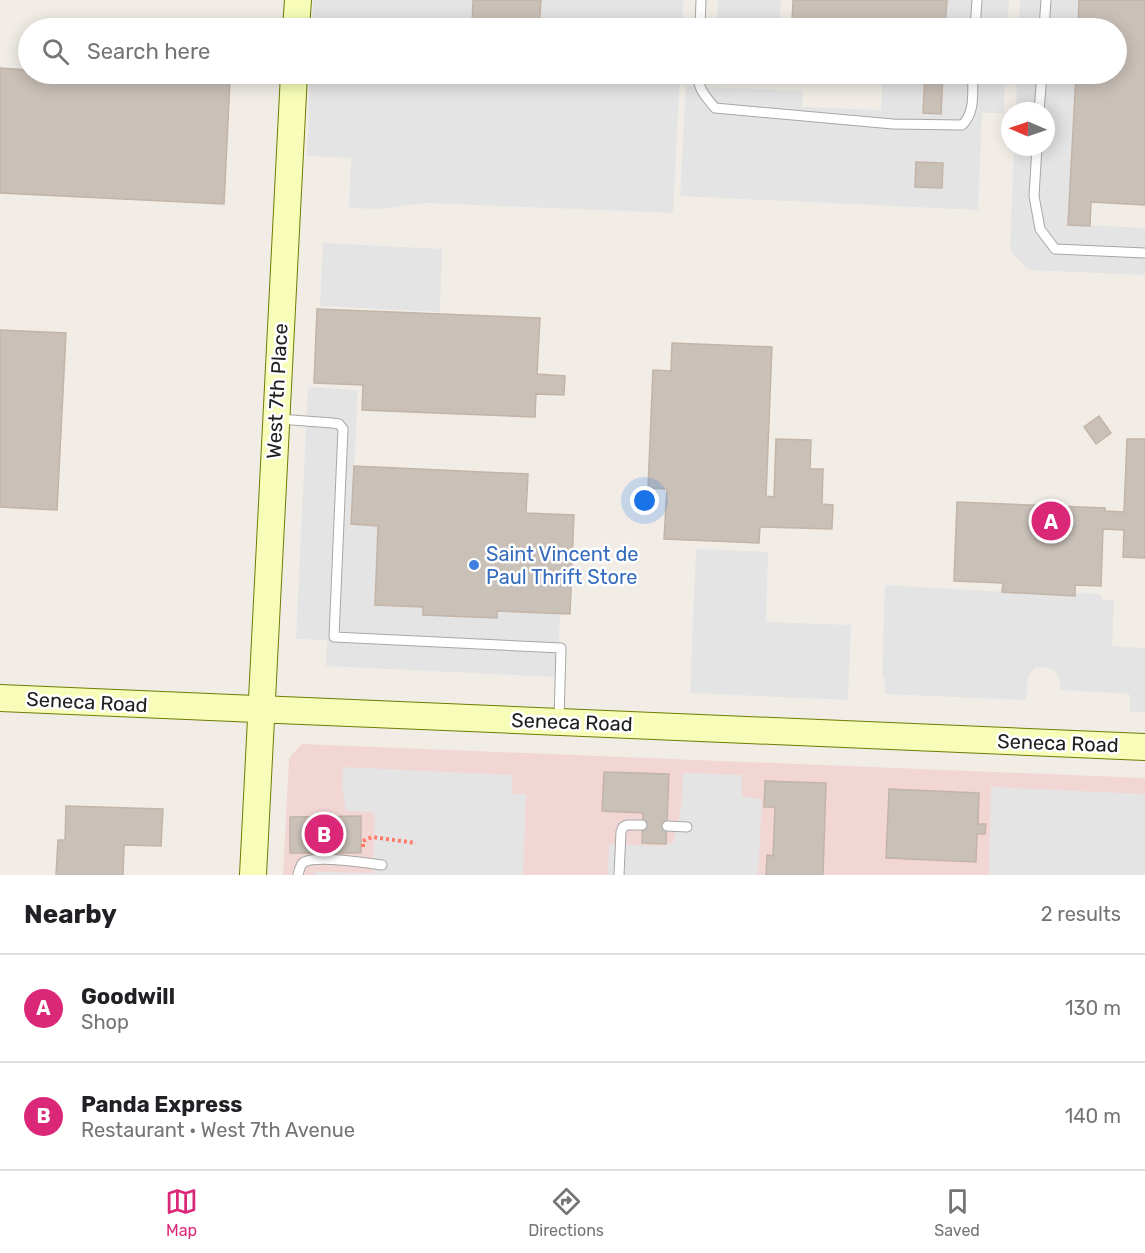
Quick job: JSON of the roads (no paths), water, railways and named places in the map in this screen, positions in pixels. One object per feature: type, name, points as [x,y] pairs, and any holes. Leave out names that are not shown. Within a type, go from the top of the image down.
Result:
[{"type":"main road","points":[[297,18],[298,0]]},
{"type":"main road","name":"West 7th Place","points":[[253,875],[293,84]]},
{"type":"main road","name":"Seneca Road","points":[[0,698],[1145,747]]},
{"type":"lane","points":[[700,18],[701,0]]},
{"type":"lane","points":[[976,18],[977,0]]},
{"type":"lane","points":[[1045,18],[1046,0]]},
{"type":"lane","points":[[699,84],[715,108],[893,124],[962,125],[969,118],[972,109],[973,84]]},
{"type":"lane","points":[[1040,102],[1041,84]]},
{"type":"lane","points":[[1036,156],[1034,196],[1040,229],[1055,249],[1145,253]]},
{"type":"lane","points":[[275,419],[339,424],[343,429],[334,637],[561,648],[559,722]]},
{"type":"lane","points":[[619,875],[623,827],[642,825]]},
{"type":"lane","points":[[667,826],[687,827]]},
{"type":"lane","points":[[298,875],[305,862],[316,859],[382,865]]},
{"type":"place","name":"Goodwill","points":[[1051,521]]},
{"type":"place","name":"Saint Vincent de Paul Thrift Store","points":[[474,565]]},
{"type":"place","name":"Panda Express","points":[[324,834]]}]
